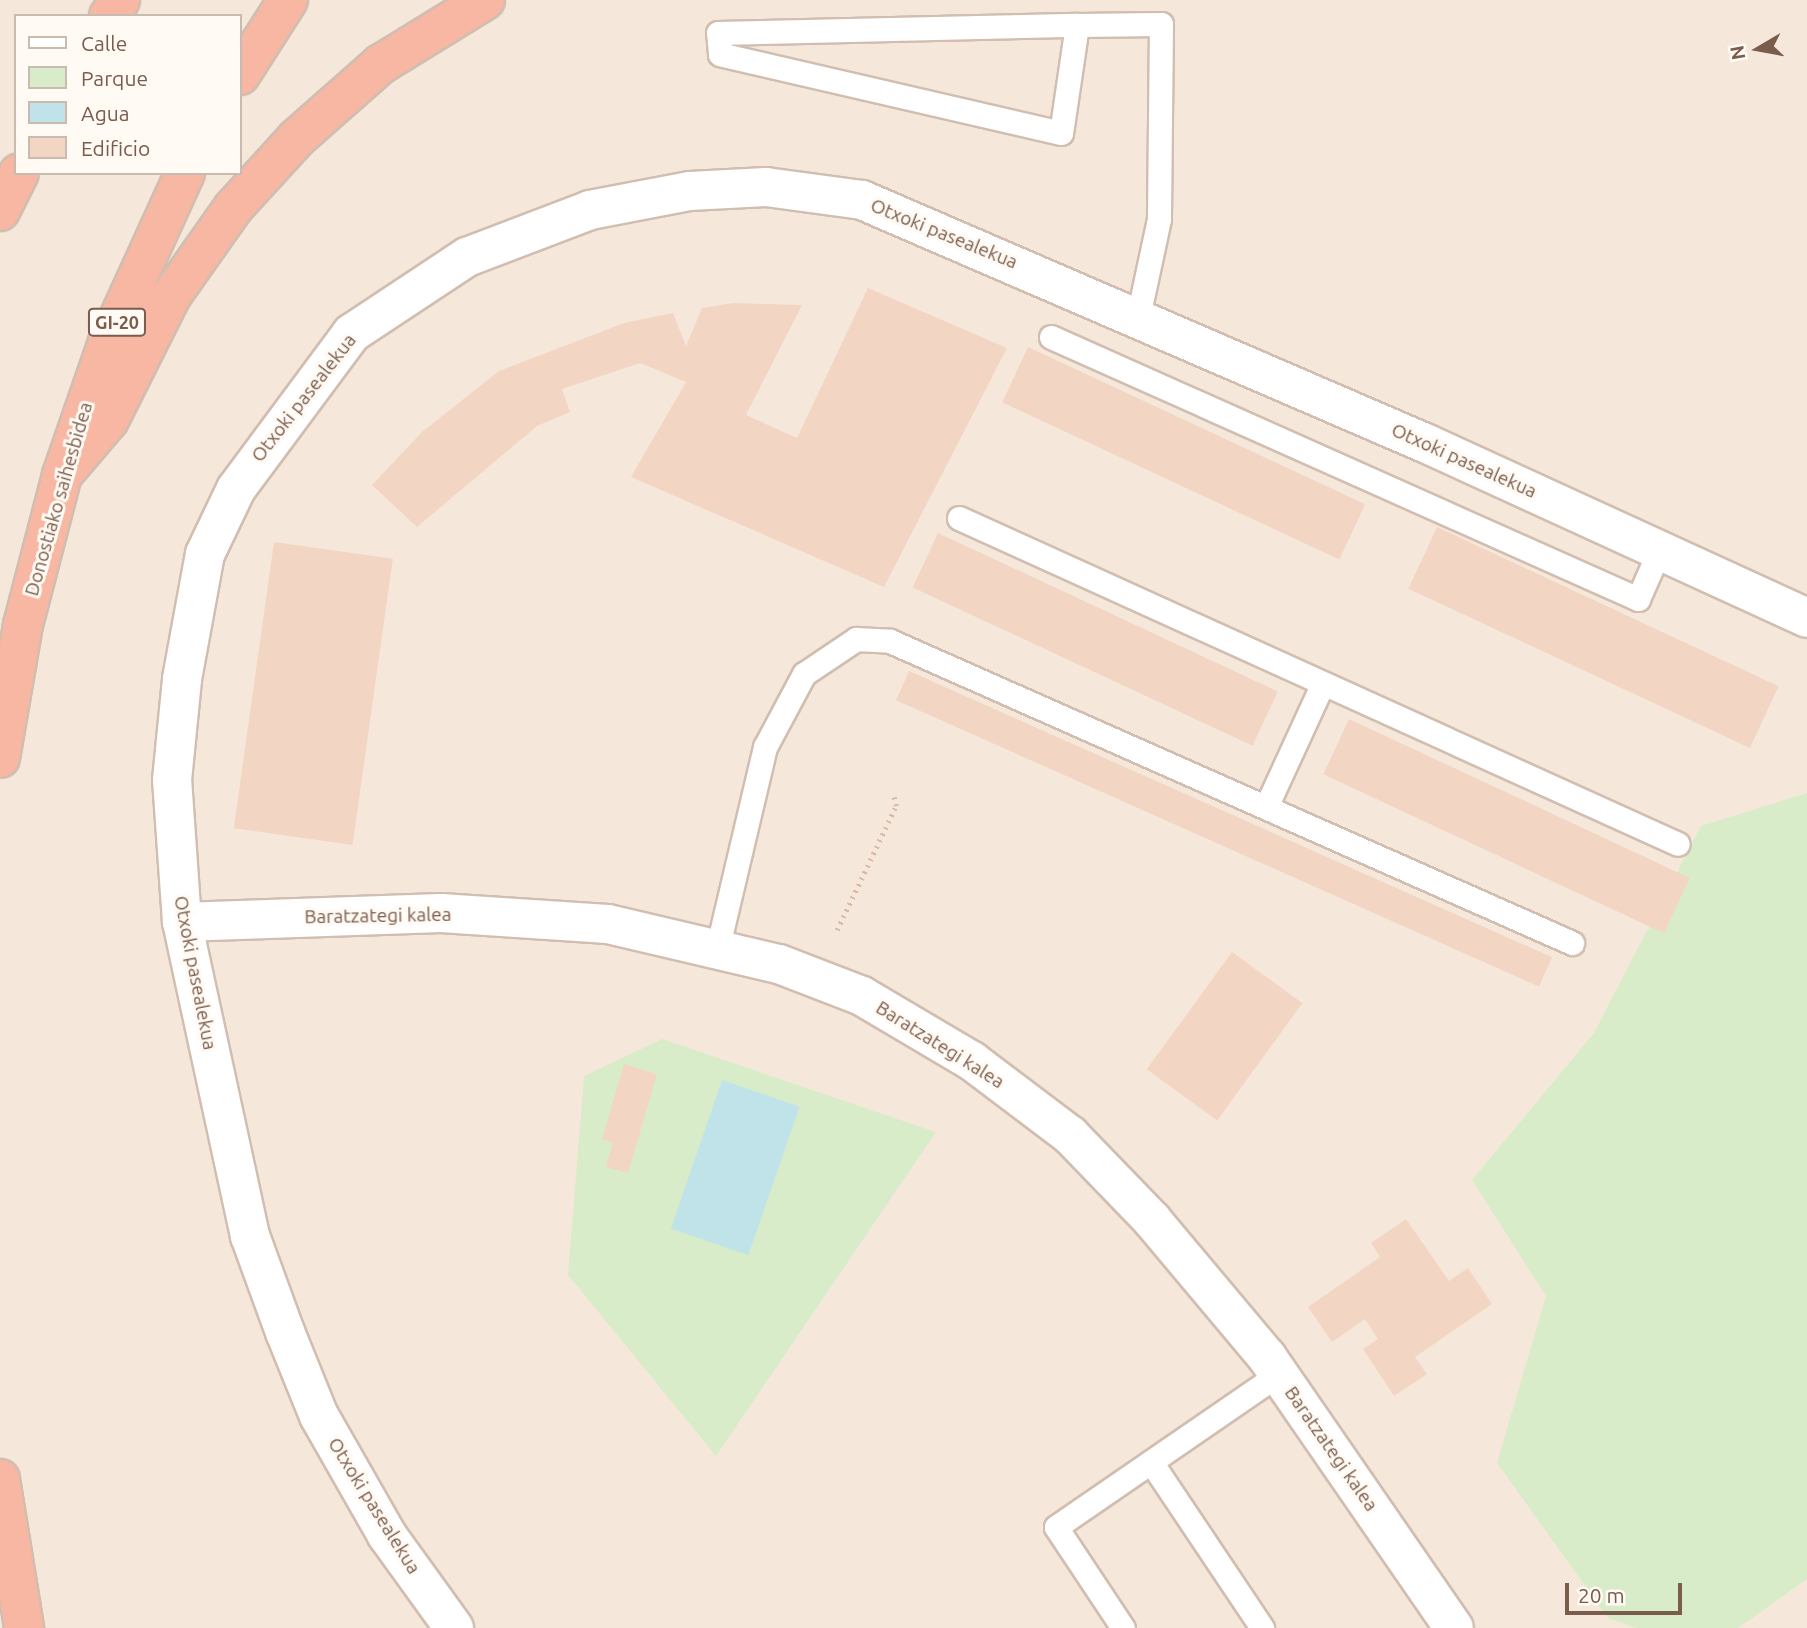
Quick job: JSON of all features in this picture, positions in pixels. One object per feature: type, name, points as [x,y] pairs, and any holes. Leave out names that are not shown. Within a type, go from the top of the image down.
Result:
[{"type":"highway","points":[[242,72],[288,0]]},
{"type":"highway","points":[[62,475],[109,419],[171,296],[233,208],[297,138],[381,64],[485,0]]},
{"type":"highway","points":[[0,211],[18,175]]},
{"type":"highway","name":"Donostiako saihesbidea","points":[[0,758],[23,625],[62,475],[108,342],[184,175]]},
{"type":"highway","points":[[0,1479],[24,1628]]},
{"type":"street","name":"Otxoki pasealekua","points":[[454,1628],[387,1535],[319,1416],[285,1332],[250,1236],[181,922],[172,780],[181,680],[205,554],[236,489],[352,333],[467,257],[590,210],[690,191],[766,187],[862,200],[1138,317],[1660,549],[1807,618]]},
{"type":"street","name":"Baratzategi kalea","points":[[181,922],[441,913],[608,925],[779,964],[862,996],[972,1061],[1037,1110],[1152,1220],[1279,1374],[1454,1628]]},
{"type":"lane","points":[[1077,25],[1061,133],[720,54],[718,33],[1077,25],[1161,24],[1159,219],[1138,317]]},
{"type":"lane","points":[[1051,337],[1638,599],[1660,549]]},
{"type":"lane","points":[[959,518],[1322,685],[1678,844]]},
{"type":"lane","points":[[717,950],[765,747],[804,674],[856,639],[890,641],[1572,943]]},
{"type":"lane","points":[[1266,807],[1322,685]]},
{"type":"lane","points":[[1123,1628],[1056,1527],[1279,1374]]},
{"type":"lane","points":[[1151,1462],[1262,1628]]},
{"type":"path","points":[[837,930],[896,806],[894,797]]},
{"type":"shaded area","points":[[0,0],[1807,0],[1807,1628],[0,1628]]},
{"type":"green space","points":[[1807,793],[1807,1579],[1738,1628],[1636,1628],[1608,1618],[1497,1463],[1546,1296],[1472,1180],[1594,1033],[1701,826]]},
{"type":"green space","points":[[662,1039],[936,1132],[716,1456],[568,1275],[584,1076]]},
{"type":"water","points":[[722,1080],[800,1107],[748,1255],[671,1228]]},
{"type":"building","points":[[868,288],[1007,348],[884,587],[631,477],[686,382],[640,363],[562,389],[570,412],[537,426],[417,527],[372,485],[422,432],[499,371],[624,323],[673,313],[686,346],[702,308],[733,303],[802,305],[746,415],[797,438]]},
{"type":"building","points":[[1028,347],[1365,504],[1339,559],[1002,402]]},
{"type":"building","points":[[1437,527],[1779,686],[1750,748],[1408,589]]},
{"type":"building","points":[[938,533],[1278,691],[1253,746],[913,587]]},
{"type":"building","points":[[274,542],[393,559],[353,845],[234,828]]},
{"type":"building","points":[[909,671],[1552,957],[1539,987],[896,700]]},
{"type":"building","points":[[1349,719],[1690,878],[1664,933],[1323,774]]},
{"type":"building","points":[[1232,952],[1302,1003],[1217,1120],[1147,1069]]},
{"type":"building","points":[[624,1064],[657,1074],[628,1173],[606,1167],[613,1143],[602,1139]]},
{"type":"building","points":[[1406,1219],[1449,1281],[1468,1268],[1492,1304],[1415,1357],[1427,1374],[1394,1396],[1363,1349],[1378,1339],[1365,1319],[1332,1342],[1308,1307],[1380,1257],[1371,1243]]}]
